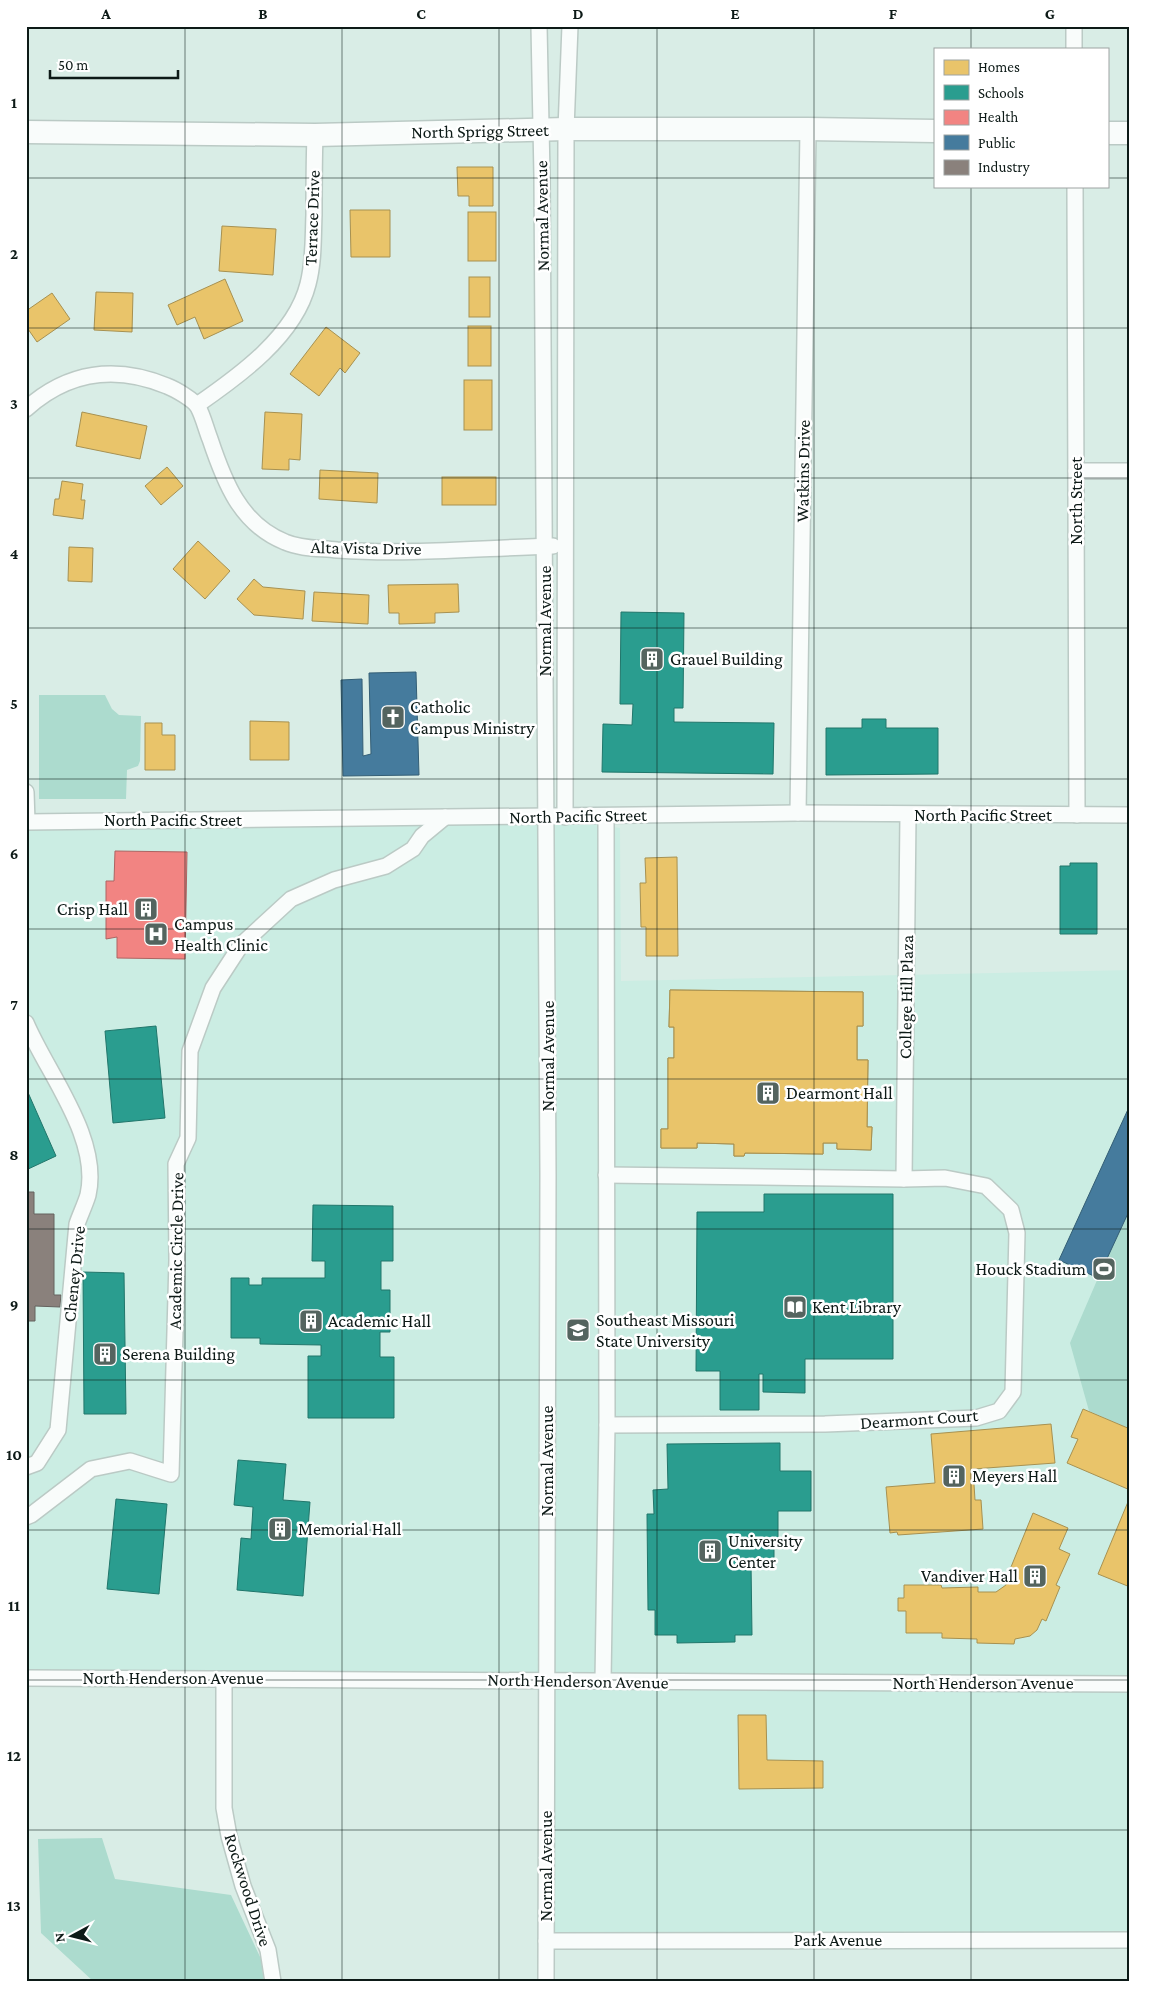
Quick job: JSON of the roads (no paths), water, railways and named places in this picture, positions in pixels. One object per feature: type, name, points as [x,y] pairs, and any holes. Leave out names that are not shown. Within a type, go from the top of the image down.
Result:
[{"type":"main road","name":"North Sprigg Street","points":[[26,132],[315,135],[566,129],[934,131]]},
{"type":"main road","points":[[1108,133],[1130,133]]},
{"type":"street","name":"Normal Avenue","points":[[539,26],[545,546],[548,1174],[546,1982]]},
{"type":"street","name":"Normal Avenue","points":[[565,816],[566,129],[570,26]]},
{"type":"street","points":[[1074,26],[1074,48]]},
{"type":"street","name":"Watkins Drive","points":[[798,813],[808,129]]},
{"type":"street","name":"Terrace Drive","points":[[197,405],[231,382],[265,354],[301,304],[308,284],[313,255],[315,135]]},
{"type":"street","name":"North Street","points":[[1075,188],[1077,816]]},
{"type":"street","points":[[26,409],[43,396],[70,382],[89,375],[108,373],[150,379],[174,388],[197,405]]},
{"type":"street","name":"Alta Vista Drive","points":[[197,405],[232,496],[250,518],[273,537],[285,542],[300,547],[366,552],[565,546]]},
{"type":"street","points":[[1076,471],[1130,471]]},
{"type":"street","points":[[26,792],[27,822]]},
{"type":"street","name":"North Pacific Street","points":[[27,822],[798,813],[1130,815]]},
{"type":"street","name":"College Hill Plaza","points":[[904,1179],[908,814]]},
{"type":"street","points":[[603,1681],[607,1425],[606,816]]},
{"type":"street","name":"Academic Circle Drive","points":[[26,1517],[31,1516],[91,1469],[130,1461],[171,1474],[177,1260],[176,1164],[188,1138],[190,1051],[213,988],[241,945],[291,899],[334,880],[386,866],[413,849],[422,836],[445,817]]},
{"type":"street","name":"Cheney Drive","points":[[26,1023],[36,1046],[61,1087],[80,1127],[89,1167],[88,1194],[77,1224],[58,1430],[37,1463],[26,1467]]},
{"type":"street","name":"Dearmont Court","points":[[606,1175],[945,1178],[986,1186],[1011,1210],[1017,1233],[1013,1392],[999,1411],[976,1418],[825,1424],[607,1425]]},
{"type":"street","name":"North Henderson Avenue","points":[[26,1678],[1130,1684]]},
{"type":"street","name":"Rockwood Drive","points":[[224,1678],[224,1808],[229,1836],[243,1886],[268,1950],[273,1982]]},
{"type":"street","name":"Park Avenue","points":[[546,1941],[1130,1940]]},
{"type":"place","name":"Grauel Building","points":[[652,659]]},
{"type":"place","name":"Catholic Campus Ministry","points":[[393,717]]},
{"type":"place","name":"Crisp Hall","points":[[146,909]]},
{"type":"place","name":"Campus Health Clinic","points":[[156,934]]},
{"type":"place","name":"Dearmont Hall","points":[[768,1093]]},
{"type":"place","name":"Houck Stadium","points":[[1104,1269]]},
{"type":"place","name":"Kent Library","points":[[795,1307]]},
{"type":"place","name":"Academic Hall","points":[[311,1321]]},
{"type":"place","name":"Southeast Missouri State University","points":[[578,1330]]},
{"type":"place","name":"Serena Building","points":[[105,1354]]},
{"type":"place","name":"Meyers Hall","points":[[954,1476]]},
{"type":"place","name":"Memorial Hall","points":[[280,1529]]},
{"type":"place","name":"University Center","points":[[710,1551]]},
{"type":"place","name":"Vandiver Hall","points":[[1035,1576]]}]
